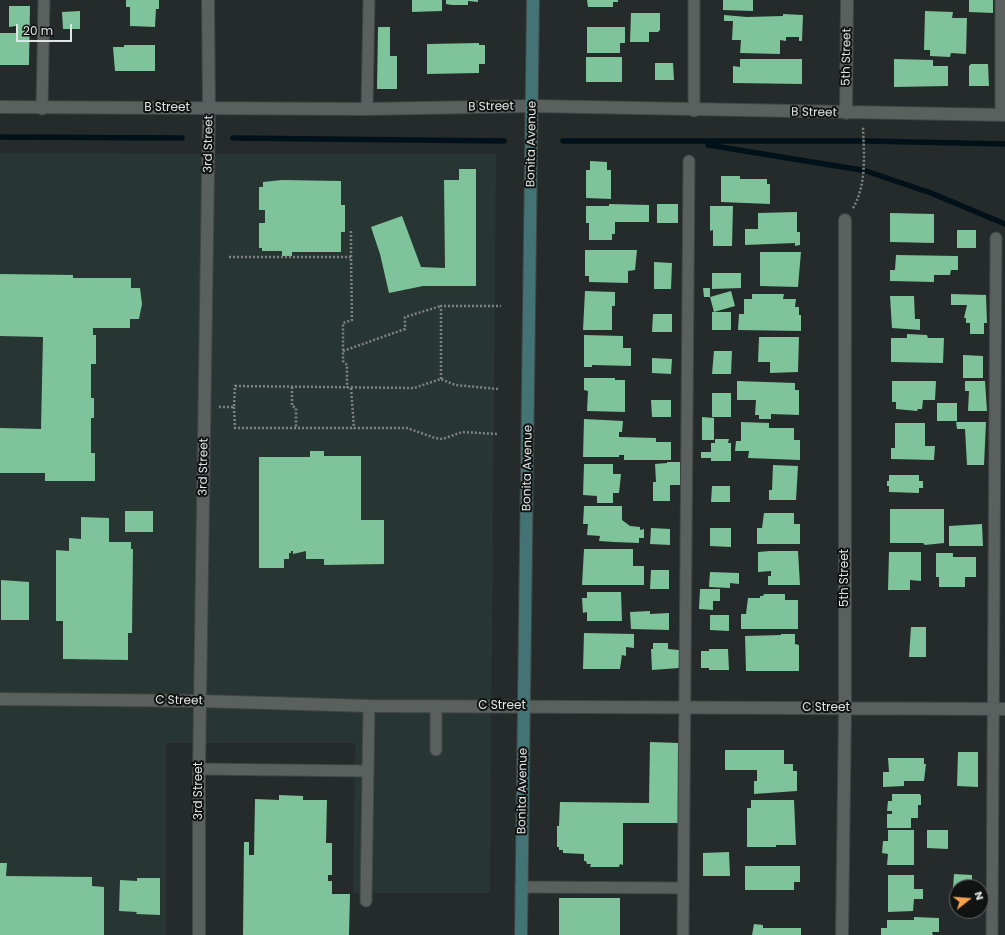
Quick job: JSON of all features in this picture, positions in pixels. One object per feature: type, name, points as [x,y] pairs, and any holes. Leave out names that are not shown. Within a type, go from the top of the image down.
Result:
[{"type":"main road","name":"Bonita Avenue","points":[[520,935],[533,106],[533,0]]},
{"type":"street","name":"3rd Street","points":[[199,935],[199,769],[209,108],[208,0]]},
{"type":"street","name":"5th Street","points":[[846,113],[847,0]]},
{"type":"street","name":"B Street","points":[[0,107],[367,109],[533,106],[694,111],[1003,115]]},
{"type":"street","name":"5th Street","points":[[842,935],[845,708],[845,220]]},
{"type":"street","name":"C Street","points":[[0,699],[200,701],[369,706],[999,709]]},
{"type":"lane","points":[[42,108],[44,0]]},
{"type":"lane","points":[[367,109],[369,0]]},
{"type":"lane","points":[[694,0],[694,111]]},
{"type":"lane","points":[[1001,0],[1003,115]]},
{"type":"lane","points":[[683,935],[689,161]]},
{"type":"lane","points":[[992,935],[999,709],[996,238]]},
{"type":"lane","points":[[366,901],[369,706]]},
{"type":"lane","points":[[436,706],[436,750]]},
{"type":"lane","points":[[199,769],[368,771]]},
{"type":"lane","points":[[521,887],[684,888]]},
{"type":"path","points":[[858,200],[861,192],[864,166],[863,127]]},
{"type":"path","points":[[347,388],[347,364],[343,361],[343,323],[352,320],[351,229]]},
{"type":"path","points":[[229,257],[351,257]]},
{"type":"path","points":[[343,351],[405,329],[405,317],[441,306],[501,306]]},
{"type":"path","points":[[441,306],[441,379]]},
{"type":"path","points":[[498,389],[455,385],[441,379],[414,388],[235,386],[234,407],[235,428],[406,428],[435,438],[443,439],[462,432],[498,434]]},
{"type":"path","points":[[292,387],[292,406],[296,408],[296,428]]},
{"type":"path","points":[[351,388],[354,429]]},
{"type":"path","points":[[205,407],[234,407]]},
{"type":"shaded area","points":[[0,153],[496,154],[490,893],[353,893],[355,743],[166,743],[166,935],[0,935]]},
{"type":"building","points":[[126,0],[159,0],[159,9],[156,9],[155,27],[130,26],[130,7],[126,7]]},
{"type":"building","points":[[412,0],[442,0],[442,11],[412,12]]},
{"type":"building","points":[[446,0],[478,0],[478,2],[468,1],[468,5],[452,5],[446,4]]},
{"type":"building","points":[[587,0],[618,0],[618,2],[613,2],[613,7],[588,7]]},
{"type":"building","points":[[723,0],[753,0],[753,11],[723,10]]},
{"type":"building","points":[[969,0],[993,0],[993,13],[969,12]]},
{"type":"building","points":[[9,6],[30,6],[29,65],[0,65],[0,33],[16,33],[16,26],[9,27]]},
{"type":"building","points":[[80,11],[80,29],[63,29],[62,12]]},
{"type":"building","points":[[925,11],[953,12],[952,18],[967,18],[966,54],[951,53],[950,57],[930,56],[930,50],[924,50]]},
{"type":"building","points":[[631,13],[660,13],[660,30],[658,32],[649,32],[649,42],[630,42]]},
{"type":"building","points":[[783,14],[803,15],[802,41],[799,41],[799,37],[786,37],[786,41],[780,40],[780,54],[740,53],[741,40],[732,40],[733,21],[724,21],[724,15],[747,17],[783,16]]},
{"type":"building","points":[[378,27],[390,27],[390,56],[397,56],[397,89],[377,89]]},
{"type":"building","points":[[587,27],[625,27],[625,43],[620,43],[620,53],[587,53]]},
{"type":"building","points":[[479,43],[479,45],[485,45],[485,64],[479,64],[479,73],[427,74],[427,44]]},
{"type":"building","points":[[124,45],[155,45],[155,71],[115,71],[113,47],[124,47]]},
{"type":"building","points":[[586,57],[622,57],[622,82],[586,82]]},
{"type":"building","points":[[740,59],[802,59],[802,84],[733,83],[733,66],[740,67]]},
{"type":"building","points":[[894,59],[933,60],[933,66],[948,66],[948,86],[894,87]]},
{"type":"building","points":[[655,63],[673,63],[674,80],[655,80]]},
{"type":"building","points":[[971,64],[988,64],[989,86],[969,86],[969,66]]},
{"type":"building","points":[[590,161],[607,162],[607,170],[611,170],[611,199],[586,198],[586,170],[590,170]]},
{"type":"building","points":[[459,169],[476,169],[476,286],[423,286],[389,293],[380,254],[371,227],[402,216],[421,267],[445,268],[444,180],[459,180]]},
{"type":"building","points":[[721,176],[740,176],[740,179],[767,179],[767,184],[770,184],[770,204],[721,202]]},
{"type":"building","points":[[282,180],[341,181],[341,205],[345,205],[345,232],[341,232],[341,252],[292,252],[292,256],[282,256],[282,251],[262,251],[262,248],[259,248],[259,223],[265,223],[265,210],[259,210],[259,187],[263,187],[263,182]]},
{"type":"building","points":[[609,204],[649,205],[649,222],[615,222],[615,234],[612,234],[612,240],[589,240],[589,223],[586,223],[586,206],[609,206]]},
{"type":"building","points":[[657,204],[678,204],[678,223],[657,223]]},
{"type":"building","points":[[710,206],[733,206],[732,246],[713,246],[713,230],[710,231]]},
{"type":"building","points":[[797,212],[797,232],[800,232],[800,245],[795,246],[795,243],[745,245],[745,229],[758,229],[758,213]]},
{"type":"building","points":[[890,213],[934,214],[934,243],[890,242]]},
{"type":"building","points":[[957,230],[976,230],[976,248],[957,248]]},
{"type":"building","points":[[585,250],[637,250],[635,270],[628,271],[628,283],[589,282],[589,276],[585,276]]},
{"type":"building","points":[[760,252],[801,252],[798,287],[760,286]]},
{"type":"building","points":[[896,255],[958,256],[958,270],[951,270],[950,275],[934,275],[934,282],[890,281],[890,270],[895,270]]},
{"type":"building","points":[[654,262],[672,263],[671,289],[654,289]]},
{"type":"building","points":[[712,273],[741,273],[741,288],[712,289]]},
{"type":"building","points":[[0,274],[73,275],[73,278],[131,278],[131,288],[140,288],[142,304],[139,319],[130,319],[130,328],[93,328],[93,335],[96,335],[96,364],[91,364],[91,398],[94,398],[94,418],[91,418],[91,453],[95,453],[95,481],[45,481],[45,473],[0,473],[0,428],[41,429],[43,337],[0,336]]},
{"type":"building","points":[[703,288],[710,288],[710,297],[704,297]]},
{"type":"building","points":[[585,291],[615,292],[615,306],[612,306],[612,330],[583,330]]},
{"type":"building","points":[[731,291],[735,306],[714,312],[710,297]]},
{"type":"building","points":[[752,294],[784,294],[783,299],[796,299],[795,307],[799,307],[799,315],[801,315],[801,331],[738,330],[739,314],[744,314],[744,299],[752,299]]},
{"type":"building","points":[[951,294],[986,295],[987,323],[984,323],[984,334],[970,334],[970,323],[966,323],[966,318],[964,318],[967,305],[951,305]]},
{"type":"building","points":[[890,296],[914,296],[915,319],[920,319],[920,330],[892,328]]},
{"type":"building","points":[[712,312],[731,312],[731,330],[712,330]]},
{"type":"building","points":[[653,314],[672,314],[672,332],[652,332]]},
{"type":"building","points":[[907,334],[927,335],[928,338],[944,338],[943,363],[891,362],[891,338],[907,338]]},
{"type":"building","points":[[584,335],[623,336],[623,348],[631,348],[631,366],[592,365],[592,367],[584,367]]},
{"type":"building","points":[[759,337],[799,337],[798,372],[770,373],[770,362],[758,362]]},
{"type":"building","points":[[714,351],[732,351],[731,374],[712,374]]},
{"type":"building","points":[[963,355],[983,356],[983,378],[963,378]]},
{"type":"building","points":[[652,358],[672,359],[671,374],[652,373]]},
{"type":"building","points":[[584,378],[615,378],[615,380],[625,380],[625,412],[587,411],[588,391],[584,390]]},
{"type":"building","points":[[737,381],[795,383],[795,390],[799,390],[799,415],[771,414],[771,419],[759,419],[759,415],[755,415],[756,400],[737,400]]},
{"type":"building","points":[[892,381],[936,381],[935,400],[923,400],[922,409],[918,409],[917,411],[896,409],[896,402],[892,402]]},
{"type":"building","points":[[965,381],[985,381],[987,411],[968,411],[969,391],[965,391]]},
{"type":"building","points":[[712,393],[731,393],[731,417],[712,417]]},
{"type":"building","points":[[651,400],[671,400],[671,417],[652,417]]},
{"type":"building","points":[[937,403],[957,403],[957,421],[937,421]]},
{"type":"building","points":[[702,417],[714,418],[714,440],[702,440]]},
{"type":"building","points":[[584,419],[623,421],[622,432],[619,432],[619,437],[656,438],[656,442],[671,442],[671,460],[624,460],[624,455],[619,455],[619,457],[583,457]]},
{"type":"building","points":[[741,422],[769,423],[769,428],[794,428],[794,440],[800,440],[800,460],[748,458],[749,451],[735,451],[736,441],[741,441]]},
{"type":"building","points":[[956,422],[986,422],[984,465],[967,465],[965,429],[957,429]]},
{"type":"building","points":[[895,423],[925,423],[925,446],[935,446],[934,460],[891,459],[891,448],[895,448]]},
{"type":"building","points":[[715,439],[729,439],[728,443],[731,443],[731,461],[711,461],[711,458],[701,458],[701,452],[711,452],[711,443],[715,443]]},
{"type":"building","points":[[310,451],[324,451],[324,456],[361,456],[361,520],[384,520],[384,564],[324,565],[324,559],[306,559],[306,551],[293,554],[293,551],[291,551],[291,553],[289,553],[289,559],[284,559],[284,568],[259,568],[259,457],[310,457]]},
{"type":"building","points":[[680,462],[680,485],[670,485],[670,501],[653,501],[653,482],[656,482],[655,464]]},
{"type":"building","points":[[584,464],[613,464],[613,474],[621,474],[619,493],[613,493],[613,503],[597,503],[597,496],[583,495]]},
{"type":"building","points":[[773,465],[798,466],[796,500],[769,500],[769,490],[772,490]]},
{"type":"building","points":[[889,475],[919,475],[919,481],[923,481],[923,488],[919,488],[919,493],[889,492],[887,481],[889,481]]},
{"type":"building","points":[[712,486],[730,486],[730,502],[711,502]]},
{"type":"building","points":[[584,506],[622,506],[622,520],[630,526],[640,527],[640,530],[644,529],[644,538],[639,538],[639,543],[614,542],[599,541],[600,536],[587,535],[588,524],[583,524]]},
{"type":"building","points":[[890,509],[944,509],[944,543],[925,545],[923,543],[890,543]]},
{"type":"building","points":[[125,511],[153,511],[153,532],[125,532]]},
{"type":"building","points":[[764,513],[794,513],[794,524],[800,524],[800,544],[757,544],[757,528],[762,528]]},
{"type":"building","points":[[81,517],[109,518],[109,542],[131,542],[131,549],[133,549],[132,633],[128,633],[128,660],[63,659],[63,621],[56,621],[56,550],[69,551],[69,538],[81,539]]},
{"type":"building","points":[[982,524],[983,546],[949,546],[949,526]]},
{"type":"building","points":[[651,528],[670,529],[670,545],[650,544]]},
{"type":"building","points":[[710,528],[731,528],[731,547],[710,546]]},
{"type":"building","points":[[584,549],[633,549],[633,566],[644,566],[644,585],[582,585]]},
{"type":"building","points":[[798,551],[800,585],[768,585],[768,576],[771,576],[771,571],[758,572],[758,552]]},
{"type":"building","points":[[889,552],[921,552],[921,581],[910,580],[910,590],[888,590]]},
{"type":"building","points":[[936,553],[953,553],[953,557],[976,557],[976,577],[965,577],[965,587],[939,587],[939,577],[936,577]]},
{"type":"building","points":[[651,570],[669,570],[669,589],[650,589]]},
{"type":"building","points":[[710,572],[739,573],[739,584],[730,583],[730,588],[709,587]]},
{"type":"building","points":[[1,580],[29,582],[29,620],[1,620]]},
{"type":"building","points":[[700,589],[720,589],[720,601],[713,601],[713,610],[699,609]]},
{"type":"building","points":[[587,592],[621,592],[622,621],[587,621],[587,612],[583,613],[582,598],[587,598]]},
{"type":"building","points":[[764,594],[785,594],[785,600],[798,600],[798,629],[741,629],[741,614],[746,614],[748,598],[760,598],[760,596],[763,596]]},
{"type":"building","points":[[650,611],[650,614],[669,613],[669,630],[631,629],[630,612]]},
{"type":"building","points":[[710,615],[729,615],[729,631],[710,630]]},
{"type":"building","points":[[911,627],[926,627],[926,657],[909,657]]},
{"type":"building","points":[[584,633],[634,634],[634,648],[626,647],[626,656],[622,655],[620,669],[583,669]]},
{"type":"building","points":[[795,634],[795,644],[799,645],[799,671],[746,671],[745,636]]},
{"type":"building","points":[[653,643],[668,643],[668,649],[679,650],[679,668],[652,670],[651,649],[653,649]]},
{"type":"building","points":[[709,649],[728,649],[729,670],[709,670],[709,668],[701,668],[701,651],[709,651]]},
{"type":"building","points":[[650,742],[679,743],[678,823],[623,823],[623,865],[620,864],[619,867],[590,867],[591,864],[587,864],[586,861],[584,861],[584,854],[563,853],[563,850],[559,850],[559,847],[557,847],[557,826],[559,826],[560,802],[649,803]]},
{"type":"building","points":[[725,750],[784,750],[784,764],[793,764],[793,771],[797,771],[797,791],[754,794],[754,781],[757,781],[757,770],[725,770]]},
{"type":"building","points":[[958,752],[978,752],[978,787],[957,786]]},
{"type":"building","points":[[888,758],[924,758],[924,764],[926,764],[924,781],[904,781],[904,786],[883,787],[883,772],[889,772]]},
{"type":"building","points":[[892,794],[920,794],[921,805],[918,805],[918,818],[911,818],[911,828],[887,828],[887,814],[892,814],[892,811],[887,811],[888,801],[892,801]]},
{"type":"building","points":[[279,795],[303,796],[303,800],[327,800],[326,843],[332,843],[332,875],[328,875],[328,881],[332,881],[332,894],[350,894],[349,935],[243,935],[244,842],[249,842],[249,855],[254,855],[255,799],[279,800]]},
{"type":"building","points":[[751,800],[794,800],[796,845],[747,847],[747,808],[751,808]]},
{"type":"building","points":[[888,830],[914,830],[914,865],[887,865],[888,854],[882,853],[883,841],[888,841]]},
{"type":"building","points":[[927,830],[948,830],[948,849],[927,848]]},
{"type":"building","points":[[729,852],[730,876],[703,876],[703,853]]},
{"type":"building","points":[[0,863],[7,863],[6,876],[92,877],[92,886],[104,887],[104,935],[0,935]]},
{"type":"building","points":[[745,866],[800,866],[800,882],[794,882],[794,890],[745,890]]},
{"type":"building","points":[[954,874],[972,875],[972,879],[954,879]]},
{"type":"building","points":[[888,875],[914,875],[914,889],[923,889],[923,899],[914,899],[913,911],[888,912]]},
{"type":"building","points":[[137,878],[160,878],[160,915],[136,914],[137,912],[119,911],[120,880],[137,881]]},
{"type":"building","points":[[559,898],[620,898],[620,935],[559,935]]},
{"type":"building","points":[[914,917],[939,918],[939,932],[932,932],[933,935],[881,935],[881,928],[887,928],[887,920],[914,920]]},
{"type":"building","points":[[754,924],[763,925],[763,928],[801,928],[801,935],[752,935]]},
{"type":"waterway","points":[[0,137],[182,138]]},
{"type":"waterway","points":[[233,138],[504,141]]},
{"type":"waterway","points":[[563,141],[860,141]]},
{"type":"waterway","points":[[866,141],[1005,144]]},
{"type":"waterway","points":[[708,145],[861,170]]},
{"type":"waterway","points":[[866,171],[931,193],[1005,224]]}]
